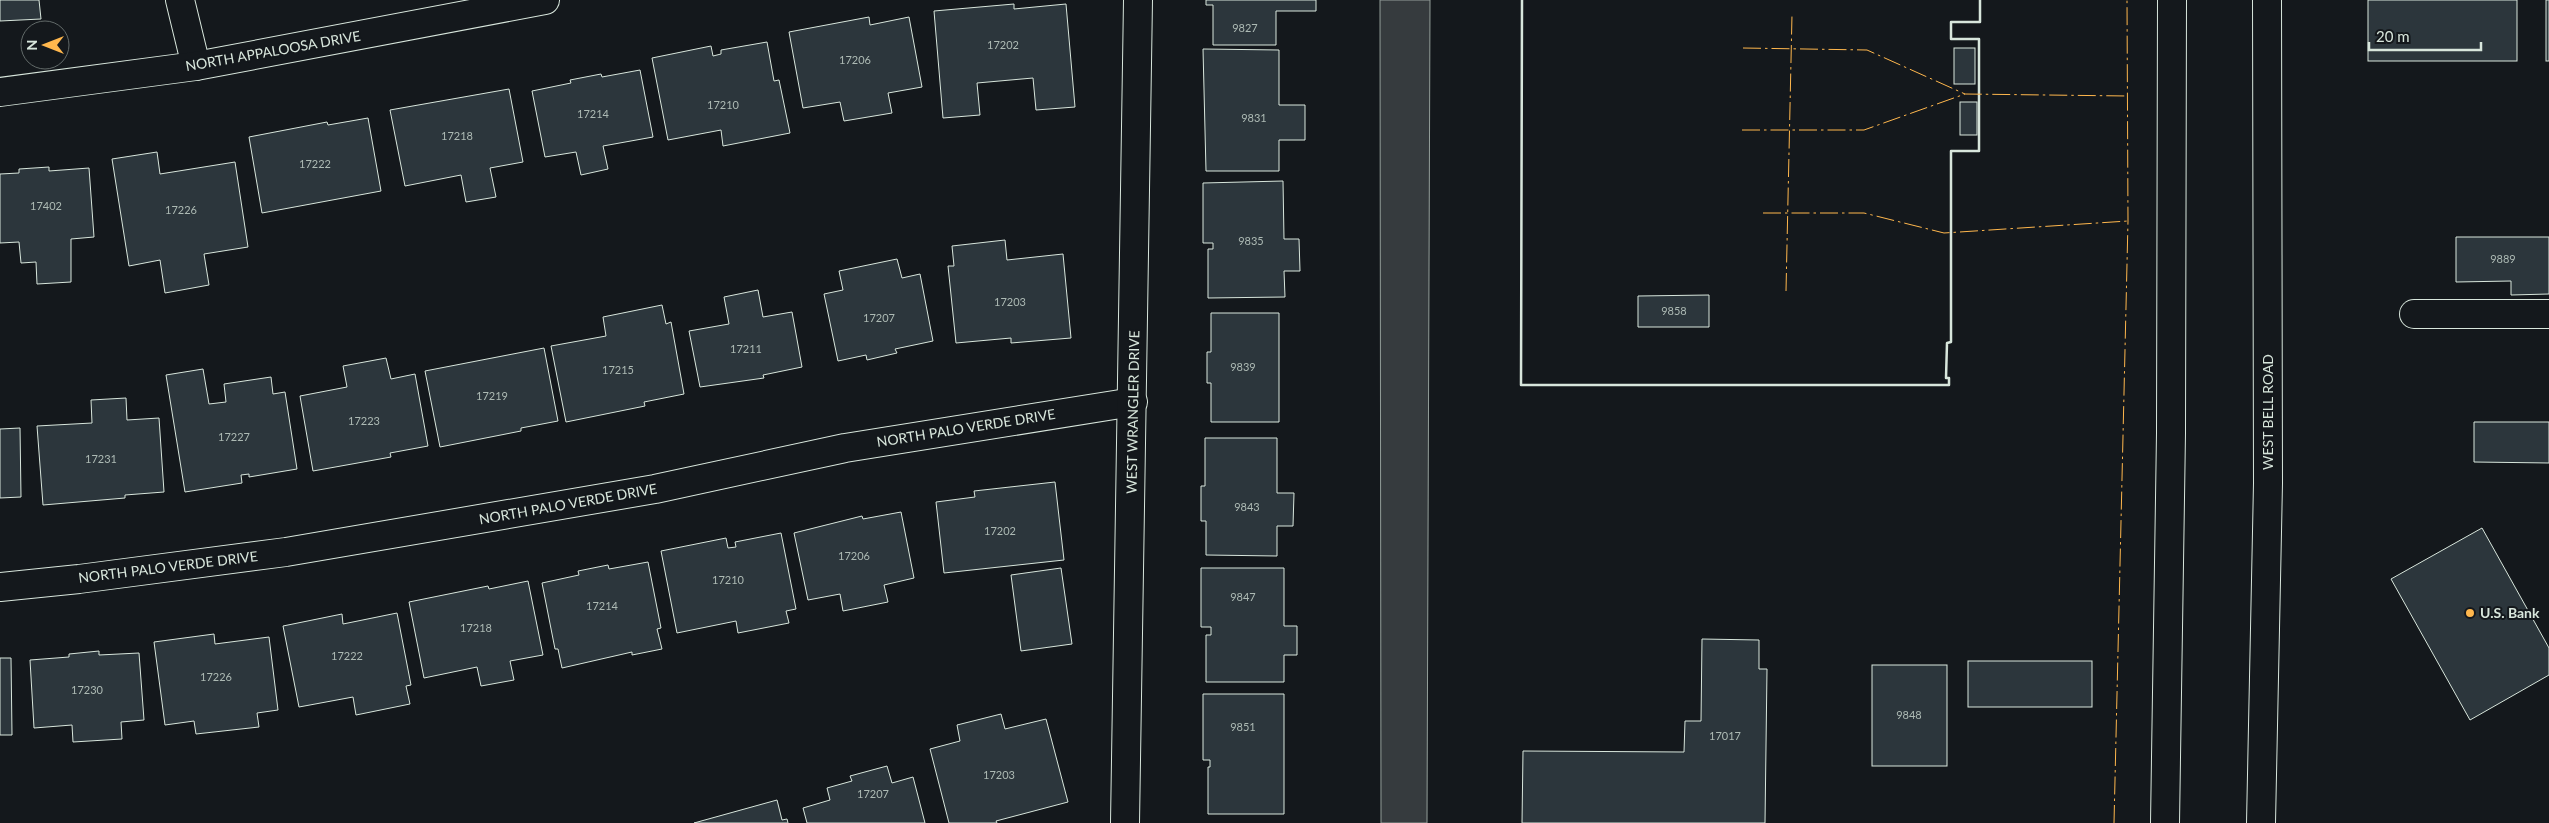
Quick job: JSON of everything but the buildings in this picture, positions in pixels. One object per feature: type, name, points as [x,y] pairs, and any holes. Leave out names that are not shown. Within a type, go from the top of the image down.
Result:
[{"type":"street","points":[[180,0],[196,66]]},
{"type":"street","name":"NORTH APPALOOSA DRIVE","points":[[0,92],[196,66],[545,0]]},
{"type":"street","name":"WEST WRANGLER DRIVE","points":[[1125,823],[1138,0]]},
{"type":"street","points":[[2165,823],[2171,424],[2172,0]]},
{"type":"street","name":"WEST BELL ROAD","points":[[2261,823],[2268,483],[2267,0]]},
{"type":"street","points":[[2414,314],[2549,314]]},
{"type":"street","name":"NORTH PALO VERDE DRIVE","points":[[0,587],[79,579],[286,552],[655,489],[845,448],[1133,402]]},
{"type":"shaded area","points":[[1380,0],[1430,0],[1427,823],[1381,823]]},
{"type":"wall","points":[[1522,0],[1521,385],[1949,385],[1949,378],[1946,378],[1947,343],[1951,342],[1951,151],[1979,151],[1979,39],[1951,39],[1951,22],[1980,22],[1980,0]]},
{"type":"power","points":[[2114,823],[2128,221],[2127,0]]},
{"type":"power","points":[[1786,291],[1792,15]]},
{"type":"power","points":[[1743,48],[1867,50],[1965,94]]},
{"type":"power","points":[[1742,130],[1864,130],[1965,94],[2127,96]]},
{"type":"power","points":[[1763,213],[1864,213],[1944,233],[2128,221]]},
{"type":"place","name":"U.S. Bank","points":[[2470,613]]}]
